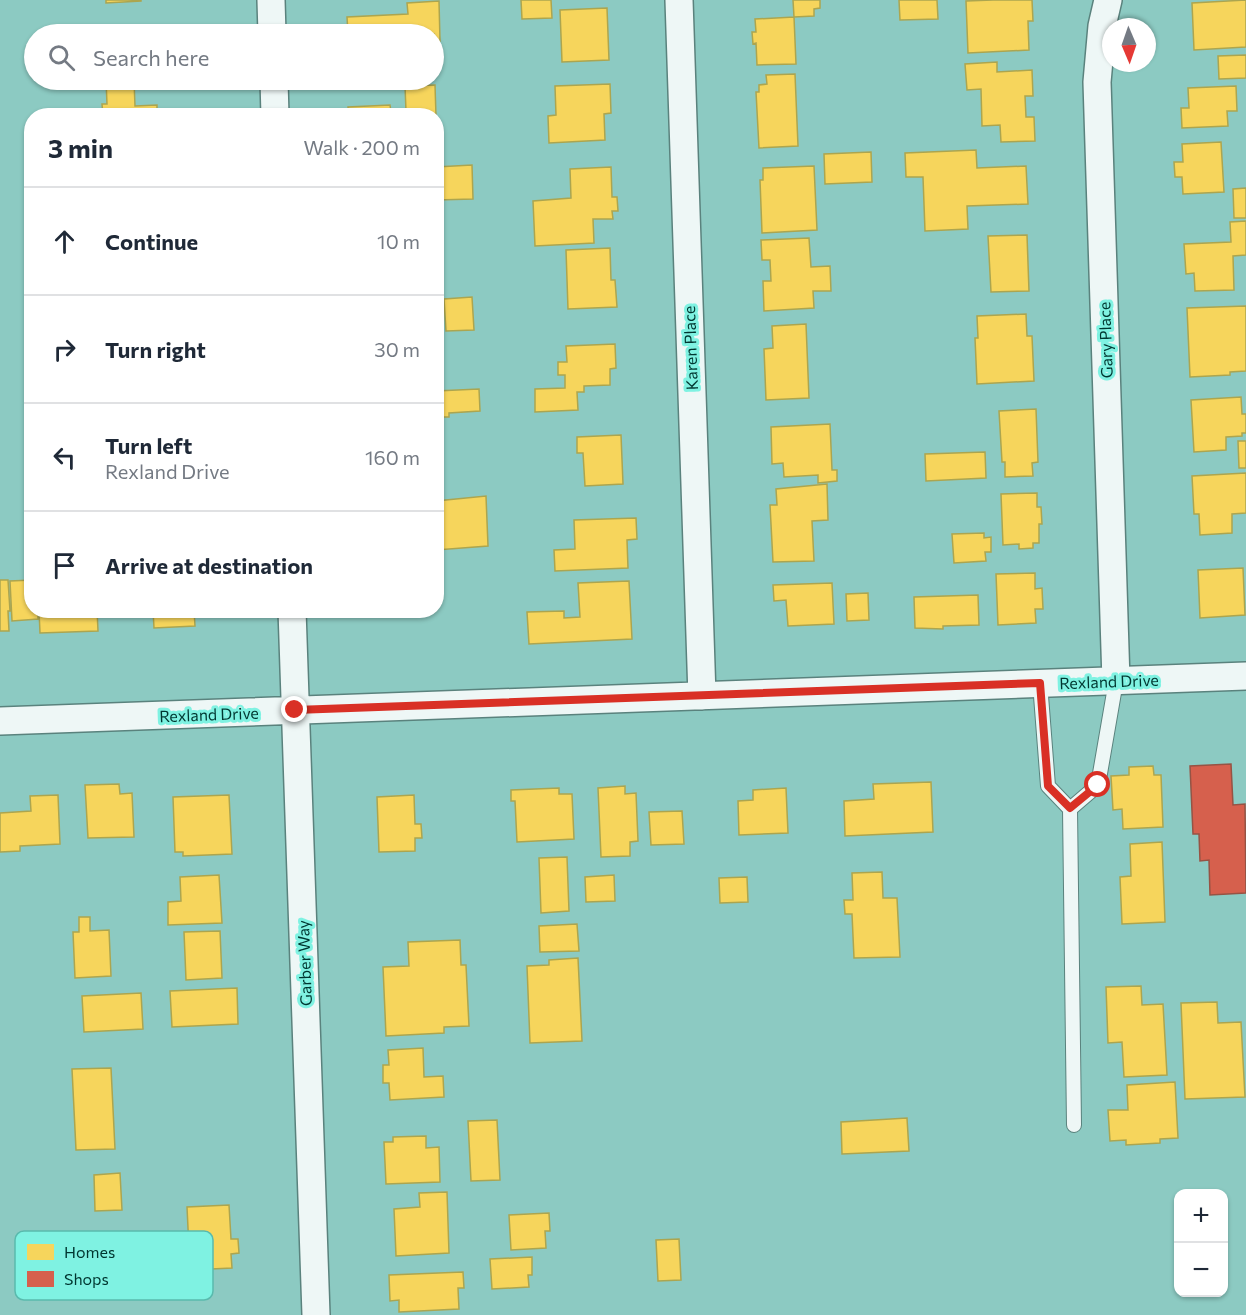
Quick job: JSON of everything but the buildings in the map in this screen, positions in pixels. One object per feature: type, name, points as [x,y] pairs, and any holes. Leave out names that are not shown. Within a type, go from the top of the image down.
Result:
[{"type":"street","points":[[271,0],[272,24]]},
{"type":"street","name":"Karen Place","points":[[679,0],[702,696]]},
{"type":"street","name":"Gary Place","points":[[1108,0],[1102,26],[1097,82],[1116,681]]},
{"type":"street","points":[[274,90],[275,108]]},
{"type":"street","name":"Garber Way","points":[[292,618],[316,1315]]},
{"type":"street","name":"Rexland Drive","points":[[0,721],[1246,676]]},
{"type":"lane","points":[[1070,808],[1098,785],[1116,681]]},
{"type":"lane","points":[[1040,683],[1048,786],[1070,808],[1074,1125]]},
{"type":"route","points":[[295,710],[1040,683],[1048,786],[1070,808],[1098,785]]}]
